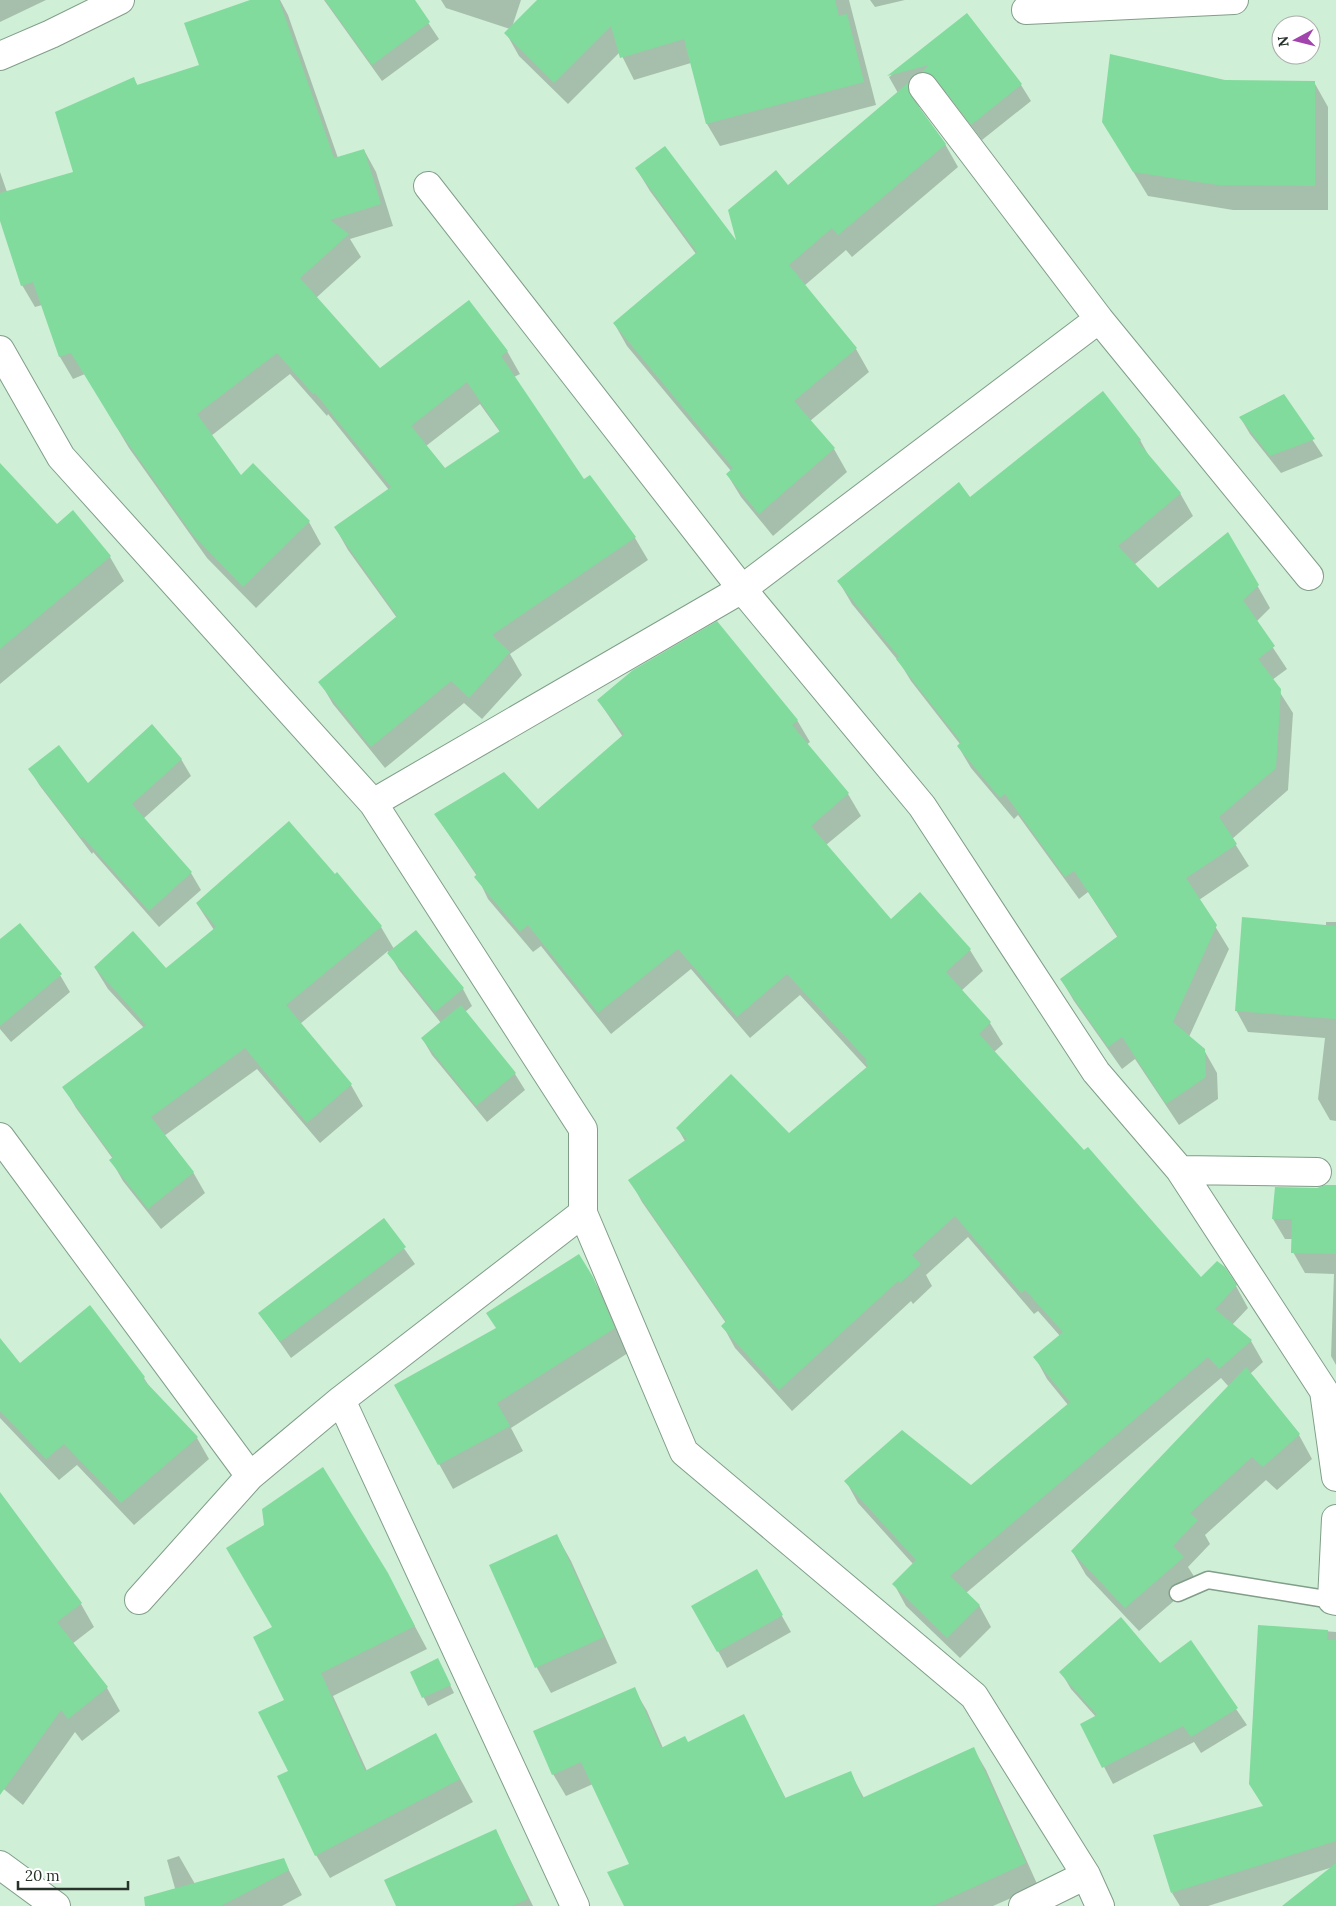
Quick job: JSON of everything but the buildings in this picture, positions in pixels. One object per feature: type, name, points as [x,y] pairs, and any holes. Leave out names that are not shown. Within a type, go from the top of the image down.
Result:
[{"type":"street","points":[[0,56],[51,34],[120,0]]},
{"type":"street","points":[[1026,10],[1234,0]]},
{"type":"street","points":[[923,87],[1099,319],[1309,576]]},
{"type":"street","points":[[428,186],[742,589],[922,806],[1096,1072],[1180,1170],[1324,1391],[1336,1477]]},
{"type":"street","points":[[373,803],[742,589],[1099,319]]},
{"type":"street","points":[[0,350],[61,457],[373,803],[583,1129],[583,1213],[684,1452],[974,1696],[1086,1875],[1100,1906]]},
{"type":"street","points":[[0,1137],[250,1476]]},
{"type":"street","points":[[1180,1170],[1316,1172]]},
{"type":"street","points":[[139,1600],[250,1476],[341,1400],[583,1213]]},
{"type":"street","points":[[341,1400],[575,1906]]},
{"type":"street","points":[[1334,1600],[1336,1519]]},
{"type":"street","points":[[0,1865],[56,1906]]},
{"type":"street","points":[[1024,1906],[1086,1875]]},
{"type":"lane","points":[[1178,1593],[1208,1580],[1334,1600]]}]
